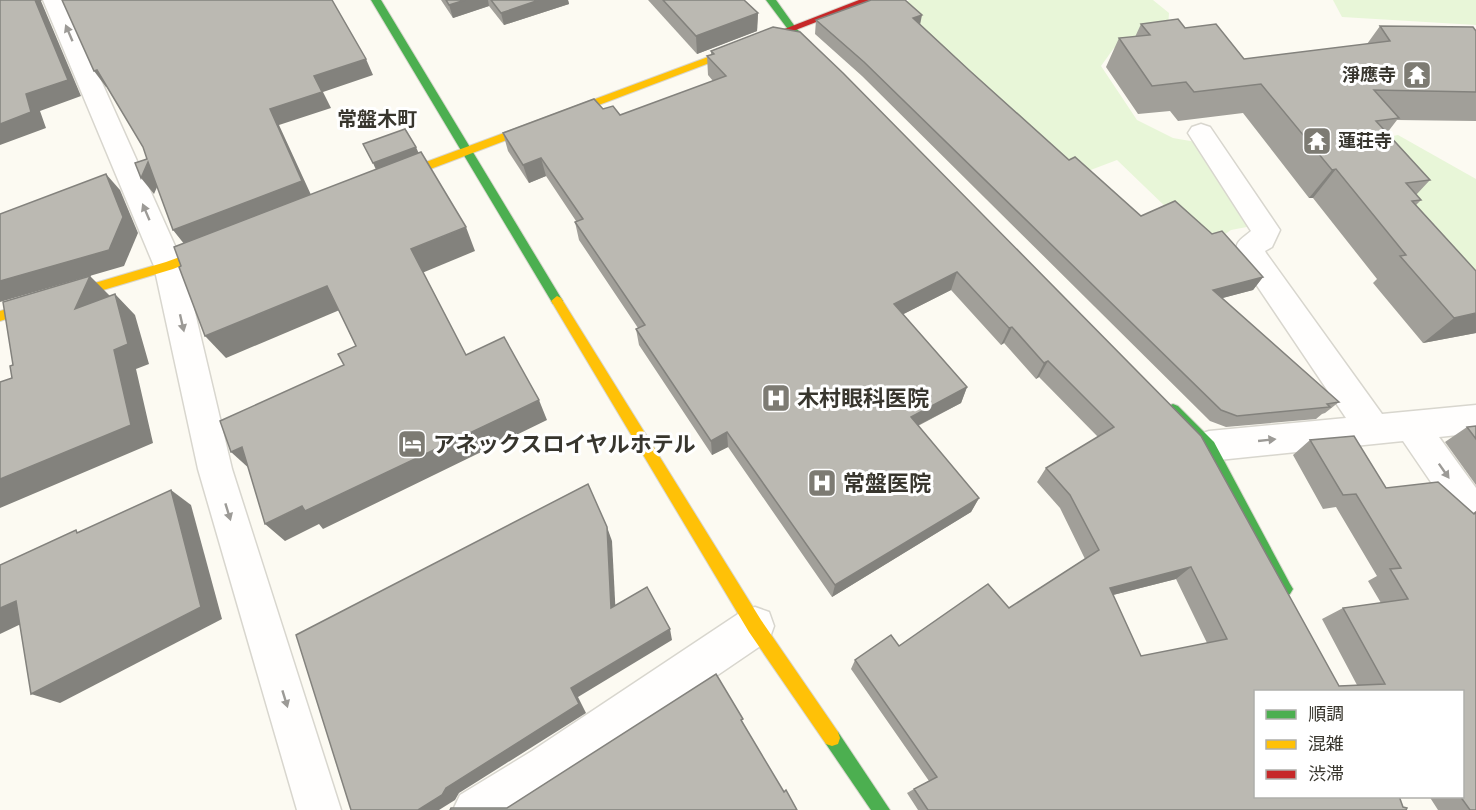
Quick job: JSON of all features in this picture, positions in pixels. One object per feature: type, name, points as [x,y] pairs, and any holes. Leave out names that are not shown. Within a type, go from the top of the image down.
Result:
[{"type":"street","points":[[54,0],[169,266],[215,469],[320,810]]},
{"type":"street","points":[[376,0],[465,151],[755,626],[881,810]]},
{"type":"street","points":[[771,0],[793,30],[818,53]]},
{"type":"street","points":[[378,185],[868,0]]},
{"type":"street","points":[[1201,133],[1266,230],[1262,239],[1250,246],[1251,256],[1373,429]]},
{"type":"street","points":[[0,316],[169,266],[238,240]]},
{"type":"street","points":[[1160,397],[1209,446],[1290,600]]},
{"type":"street","points":[[1209,446],[1476,418]]},
{"type":"street","points":[[1412,425],[1476,517]]},
{"type":"street","points":[[476,810],[547,766],[755,626]]},
{"type":"green space","points":[[910,0],[1153,0],[1169,13],[1167,40],[1114,48],[1101,66],[1137,120],[1173,138],[1196,142],[1252,226],[1231,230],[1218,239],[1198,238],[1117,160],[1080,174],[898,5]]},
{"type":"green space","points":[[1333,0],[1476,0],[1476,25],[1342,17]]},
{"type":"green space","points":[[1398,135],[1476,179],[1476,304],[1377,163],[1383,138]]},
{"type":"building","points":[[0,0],[35,0],[68,80],[26,94],[31,112],[0,124]]},
{"type":"building","points":[[62,0],[332,0],[366,59],[314,76],[322,92],[270,109],[302,181],[173,230],[148,162],[141,178],[135,163],[147,159],[143,147],[97,70],[94,71]]},
{"type":"building","points":[[446,0],[465,0],[449,5]]},
{"type":"building","points":[[491,0],[539,0],[501,13]]},
{"type":"building","points":[[663,0],[744,0],[758,13],[696,36]]},
{"type":"building","points":[[871,0],[905,0],[922,15],[913,18],[970,71],[1069,160],[1075,157],[1141,216],[1175,201],[1212,234],[1222,231],[1263,277],[1213,290],[1339,402],[1327,404],[1330,407],[1237,416],[1221,410],[864,62],[816,20]]},
{"type":"building","points":[[1178,19],[1185,28],[1216,24],[1244,59],[1390,41],[1380,26],[1473,27],[1476,31],[1476,92],[1374,90],[1399,118],[1376,121],[1430,180],[1406,183],[1421,200],[1412,201],[1476,271],[1476,313],[1454,318],[1400,256],[1406,255],[1336,169],[1332,170],[1261,84],[1194,92],[1186,82],[1152,86],[1119,38],[1150,35],[1141,24]]},
{"type":"building","points":[[773,27],[800,32],[843,73],[1201,436],[1339,686],[1385,684],[1343,608],[1408,599],[1390,569],[1401,568],[1356,494],[1343,495],[1310,440],[1354,436],[1386,488],[1438,482],[1474,514],[1476,512],[1476,810],[1470,810],[1461,798],[1464,798],[1464,690],[1254,690],[1254,798],[1400,798],[1403,807],[1407,808],[1406,810],[928,810],[914,789],[937,777],[855,660],[891,635],[899,646],[988,584],[1009,608],[1099,550],[1070,495],[1046,468],[1114,427],[1048,361],[1044,363],[957,272],[894,304],[967,387],[911,417],[979,498],[835,585],[727,432],[711,441],[636,329],[645,325],[575,222],[583,219],[541,158],[523,165],[503,133],[594,99],[603,109],[613,106],[620,115],[726,76],[707,56],[714,54],[711,51]],"holes":[[[1191,567],[1227,639],[1141,656],[1110,588]]]},
{"type":"building","points":[[405,129],[416,147],[373,163],[363,144]]},
{"type":"building","points":[[421,152],[466,227],[411,249],[466,355],[504,337],[539,400],[305,511],[302,506],[265,524],[242,447],[231,452],[220,421],[344,365],[338,354],[356,346],[327,286],[205,336],[179,267],[181,266],[174,247]]},
{"type":"building","points":[[106,174],[123,217],[109,250],[0,281],[0,214]]},
{"type":"building","points":[[90,276],[75,309],[115,294],[128,344],[114,350],[131,425],[0,479],[0,382],[12,378],[10,366],[13,365],[3,302]]},
{"type":"building","points":[[1476,426],[1476,439],[1467,427]]},
{"type":"building","points":[[588,484],[607,527],[611,608],[647,587],[670,629],[571,688],[579,704],[446,788],[442,795],[418,810],[351,810],[296,635]]},
{"type":"building","points":[[171,490],[201,607],[31,694],[16,601],[0,608],[0,565]]},
{"type":"building","points":[[716,674],[743,719],[741,720],[797,810],[450,810],[451,808],[507,808]]},
{"type":"traffic: fast","points":[[376,0],[557,301]]},
{"type":"traffic: fast","points":[[771,0],[793,30],[808,45]]},
{"type":"traffic: fast","points":[[1173,410],[1209,446],[1285,589]]},
{"type":"traffic: fast","points":[[832,738],[881,810]]},
{"type":"traffic: slow","points":[[387,181],[751,44]]},
{"type":"traffic: slow","points":[[0,316],[169,266],[221,246]]},
{"type":"traffic: slow","points":[[557,301],[755,626],[832,738]]},
{"type":"traffic: jam","points":[[751,44],[868,0]]},
{"type":"place","name":"淨應寺","points":[[1417,75]]},
{"type":"place","name":"蓮荘寺","points":[[1317,141]]},
{"type":"place","name":"木村眼科医院","points":[[776,398]]},
{"type":"place","name":"アネックスロイヤルホテル","points":[[412,444]]},
{"type":"place","name":"常盤医院","points":[[822,483]]},
{"type":"district","name":"常盤木町","points":[[377,119]]}]
